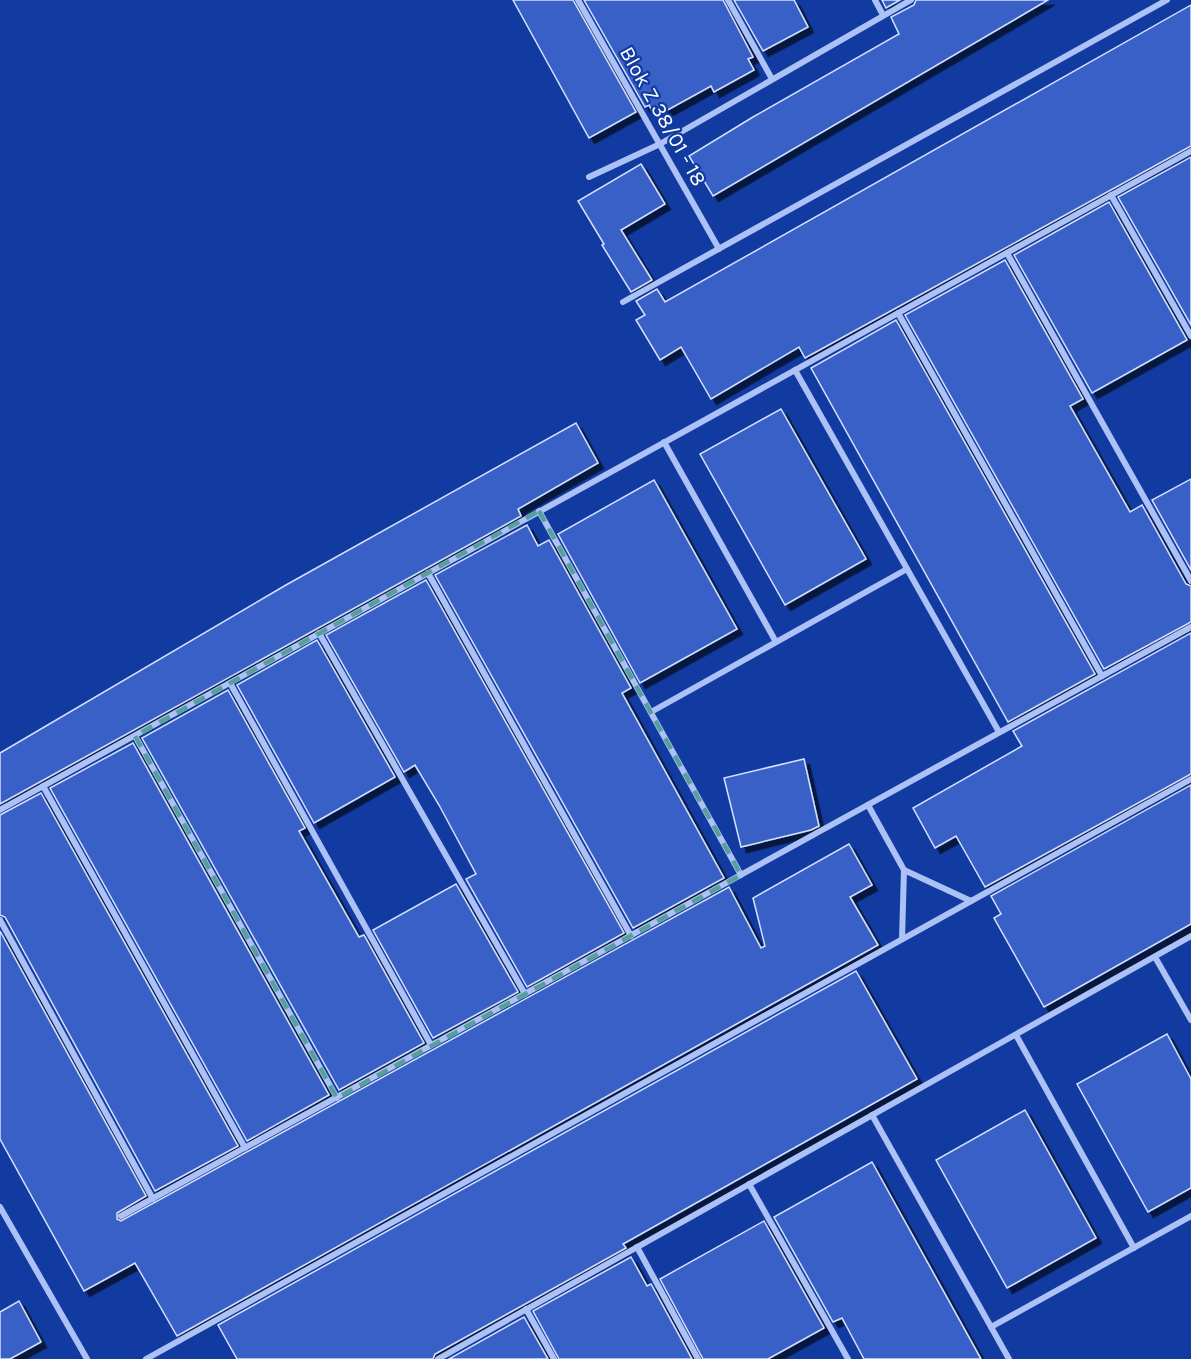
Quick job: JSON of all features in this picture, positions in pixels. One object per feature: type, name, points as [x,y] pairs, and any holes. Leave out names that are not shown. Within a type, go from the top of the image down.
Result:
[{"type":"street","name":"Blok Z 38/01 - 18","points":[[578,0],[719,249]]},
{"type":"street","points":[[728,0],[772,79]]},
{"type":"street","points":[[875,0],[883,15]]},
{"type":"street","points":[[589,177],[660,144],[911,0]]},
{"type":"street","points":[[623,302],[1167,0]]},
{"type":"street","points":[[0,810],[1191,151]]},
{"type":"street","points":[[1111,195],[1191,336]]},
{"type":"street","points":[[1006,253],[1191,581]]},
{"type":"street","points":[[898,313],[1102,676]]},
{"type":"street","points":[[795,370],[999,732]]},
{"type":"street","points":[[664,442],[776,642]]},
{"type":"street","points":[[539,511],[741,875]]},
{"type":"street","points":[[651,712],[907,569]]},
{"type":"street","points":[[428,573],[631,936]]},
{"type":"street","points":[[121,1216],[1191,627]]},
{"type":"street","points":[[319,633],[525,994]]},
{"type":"street","points":[[230,683],[431,1045]]},
{"type":"street","points":[[135,736],[336,1098]]},
{"type":"street","points":[[146,1359],[1191,779]]},
{"type":"street","points":[[43,786],[245,1148]]},
{"type":"street","points":[[868,805],[904,870],[902,939]]},
{"type":"street","points":[[904,870],[971,901]]},
{"type":"street","points":[[0,920],[153,1198]]},
{"type":"street","points":[[438,1359],[1191,936]]},
{"type":"street","points":[[1155,957],[1191,1020]]},
{"type":"street","points":[[1016,1035],[1134,1248]]},
{"type":"street","points":[[872,1115],[1009,1359]]},
{"type":"street","points":[[749,1184],[848,1359]]},
{"type":"street","points":[[0,1207],[87,1359]]},
{"type":"street","points":[[991,1327],[1191,1216]]},
{"type":"street","points":[[637,1247],[698,1359]]},
{"type":"street","points":[[526,1309],[554,1359]]},
{"type":"highlighted area","points":[[539,511],[741,875],[337,1098],[135,736]]},
{"type":"building","points":[[513,0],[573,0],[636,112],[589,138]]},
{"type":"building","points":[[584,0],[723,0],[753,57],[748,59],[754,70],[714,92],[711,86],[655,117],[649,105],[645,107]]},
{"type":"building","points":[[734,0],[794,0],[808,27],[763,51]]},
{"type":"building","points":[[882,0],[900,0],[886,8]]},
{"type":"building","points":[[916,0],[1048,0],[713,196],[689,156],[899,34],[891,17],[914,5]]},
{"type":"building","points":[[1191,5],[1191,146],[805,358],[799,347],[711,399],[681,347],[660,360],[636,320],[645,315],[636,301],[657,289],[665,302]]},
{"type":"building","points":[[1191,157],[1191,325],[1118,197]]},
{"type":"building","points":[[641,164],[665,204],[621,230],[652,280],[631,292],[578,201]]},
{"type":"building","points":[[1109,202],[1187,340],[1092,393],[1014,255]]},
{"type":"building","points":[[1005,260],[1083,399],[1070,406],[1130,512],[1142,505],[1186,584],[1191,586],[1191,622],[1104,669],[905,315]]},
{"type":"building","points":[[896,320],[1095,674],[1008,722],[811,368]]},
{"type":"building","points":[[781,409],[866,559],[785,605],[700,454]]},
{"type":"building","points":[[576,423],[598,463],[518,509],[521,516],[0,804],[0,753],[286,585]]},
{"type":"building","points":[[1191,479],[1191,570],[1152,500]]},
{"type":"building","points":[[654,480],[737,629],[640,683],[558,534]]},
{"type":"building","points":[[527,525],[538,546],[549,540],[631,688],[622,693],[724,878],[633,928],[435,575]]},
{"type":"building","points":[[426,580],[624,933],[527,987],[466,879],[476,874],[439,805],[415,765],[404,772],[326,635]]},
{"type":"building","points":[[1191,633],[1191,774],[985,887],[956,836],[935,848],[913,808],[1022,746],[1013,731]]},
{"type":"building","points":[[317,640],[395,777],[314,823],[237,685]]},
{"type":"building","points":[[228,690],[305,828],[299,831],[359,937],[364,935],[424,1043],[339,1090],[142,738]]},
{"type":"building","points":[[133,743],[329,1095],[247,1141],[50,788]]},
{"type":"building","points":[[804,759],[819,826],[741,847],[724,778]]},
{"type":"building","points":[[1191,785],[1191,924],[1044,1007],[994,918],[1001,914],[991,896]]},
{"type":"building","points":[[41,793],[238,1146],[155,1191],[5,917],[0,915],[0,815]]},
{"type":"building","points":[[849,844],[872,885],[850,897],[878,945],[177,1336],[135,1263],[84,1291],[0,1139],[0,931],[146,1196],[117,1213],[117,1219],[121,1221],[729,887],[761,948],[765,946],[753,898]]},
{"type":"building","points":[[456,884],[518,992],[433,1038],[373,930]]},
{"type":"building","points":[[856,971],[917,1079],[623,1244],[626,1248],[435,1354],[433,1359],[237,1359],[218,1325]]},
{"type":"building","points":[[1167,1034],[1191,1079],[1191,1188],[1148,1212],[1077,1084]]},
{"type":"building","points":[[1025,1110],[1096,1238],[1007,1288],[936,1160]]},
{"type":"building","points":[[872,1162],[981,1359],[864,1359],[842,1318],[833,1322],[774,1217]]},
{"type":"building","points":[[764,1221],[824,1328],[768,1359],[703,1359],[660,1279]]},
{"type":"building","points":[[631,1257],[647,1286],[651,1284],[692,1359],[559,1359],[533,1311]]},
{"type":"building","points":[[19,1301],[41,1342],[10,1359],[0,1359],[0,1312]]},
{"type":"building","points":[[524,1317],[548,1359],[449,1359]]}]
